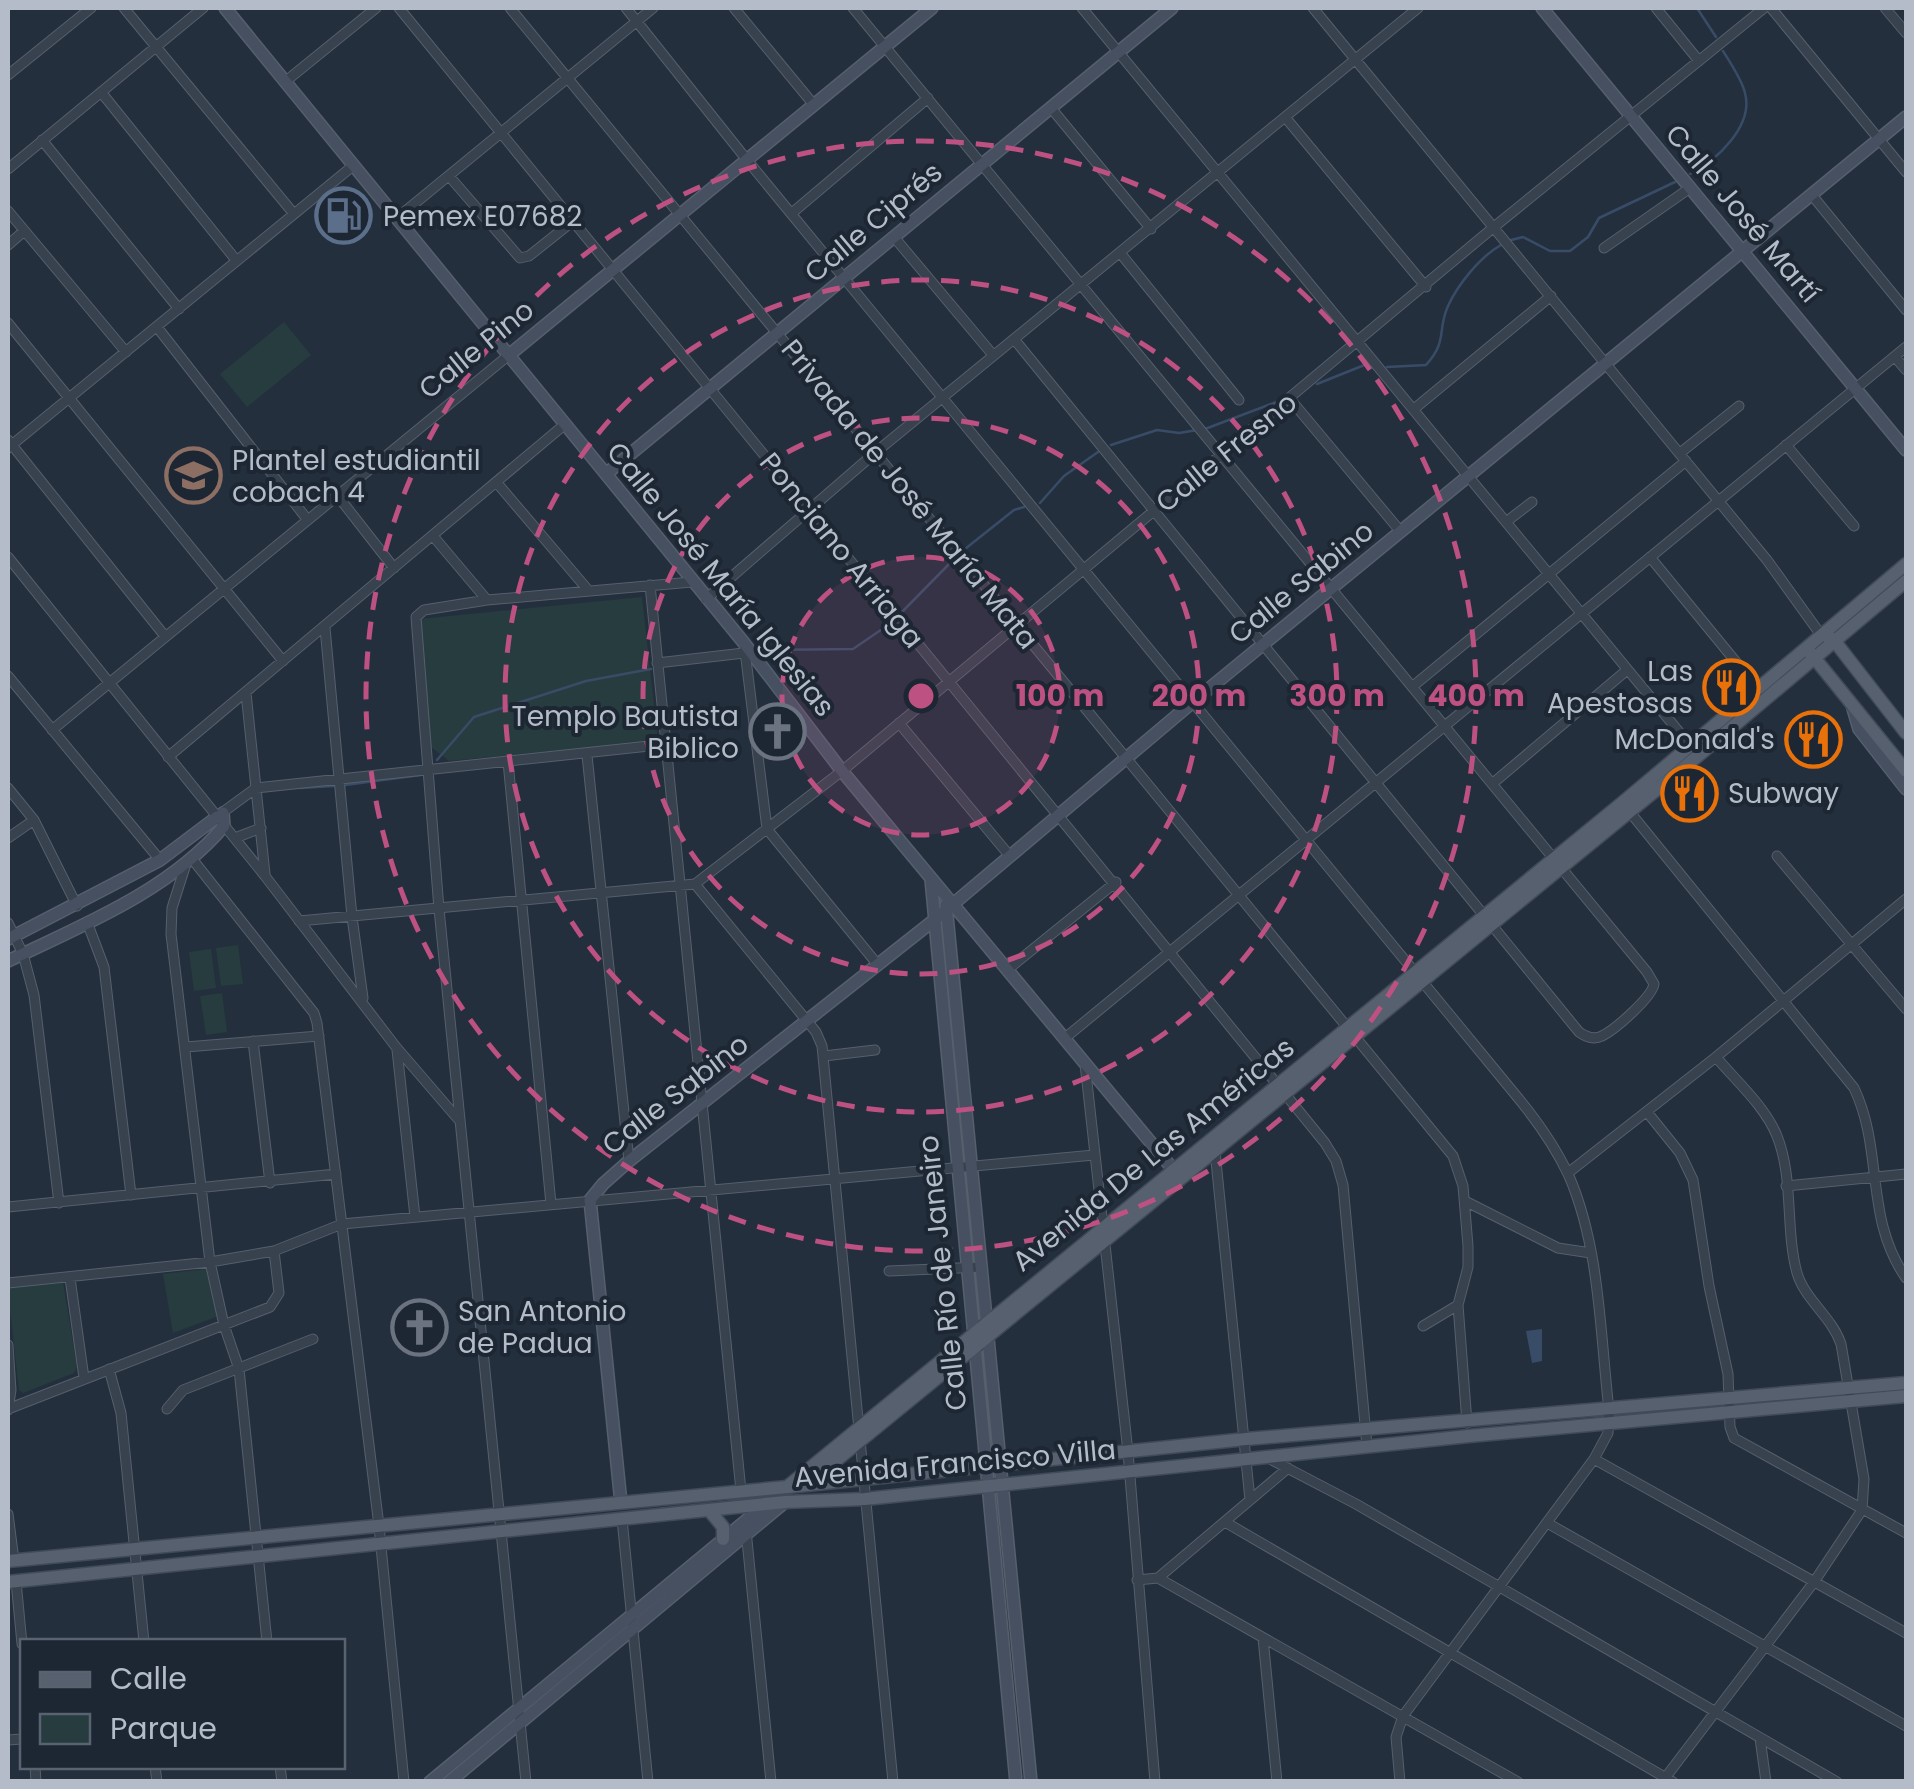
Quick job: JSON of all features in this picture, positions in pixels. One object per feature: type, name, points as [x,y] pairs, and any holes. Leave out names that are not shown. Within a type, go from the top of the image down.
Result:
[{"type":"main road","name":"Avenida De Las Américas","points":[[785,1502],[973,1341],[1103,1242],[1177,1174],[1626,808],[1828,637],[1906,564]]},
{"type":"main road","name":"Avenida De Las Américas","points":[[1828,637],[1906,580]]},
{"type":"main road","points":[[1828,637],[1906,733]]},
{"type":"main road","points":[[1810,652],[1906,771]]},
{"type":"main road","points":[[1835,683],[1841,672],[1854,666]]},
{"type":"main road","name":"Avenida De Las Américas","points":[[988,1329],[1101,1228],[1216,1151],[1282,1089]]},
{"type":"main road","name":"Avenida Francisco Villa","points":[[1848,1396],[1906,1384]]},
{"type":"main road","name":"Avenida Francisco Villa","points":[[12,1581],[785,1502],[865,1499],[1130,1473],[1610,1417],[1848,1396],[1906,1396]]},
{"type":"main road","name":"Avenida Francisco Villa","points":[[11,1561],[1246,1439],[1467,1421],[1610,1417]]},
{"type":"main road","name":"Avenida De Las Américas","points":[[766,1504],[858,1436]]},
{"type":"main road","points":[[708,1510],[723,1527],[723,1540]]},
{"type":"street","points":[[8,75],[91,8]]},
{"type":"street","points":[[124,8],[294,214]]},
{"type":"street","points":[[8,169],[203,8]]},
{"type":"street","name":"Calle José María Iglesias","points":[[225,8],[606,474],[948,904],[1008,970],[1177,1174]]},
{"type":"street","points":[[286,82],[376,8]]},
{"type":"street","name":"Ponciano Arriaga","points":[[399,8],[1326,1143],[1340,1171],[1368,1446]]},
{"type":"street","name":"Privada de José María Mata","points":[[510,8],[1453,1156],[1465,1200],[1468,1258],[1458,1305],[1468,1436]]},
{"type":"street","points":[[626,8],[1529,1110],[1568,1173],[1591,1253],[1610,1417],[1606,1440],[1549,1524],[1403,1716],[1396,1738],[1400,1782]]},
{"type":"street","points":[[397,218],[653,8]]},
{"type":"street","points":[[734,8],[814,105]]},
{"type":"street","points":[[853,8],[1648,972],[1654,984],[1651,996],[1603,1036],[1589,1038],[1579,1032],[1014,340]]},
{"type":"street","name":"Calle Pino","points":[[52,730],[164,634],[932,8]]},
{"type":"street","points":[[1082,8],[1695,750]]},
{"type":"street","name":"Calle Ciprés","points":[[606,474],[1170,8]]},
{"type":"street","points":[[1312,8],[1828,637]]},
{"type":"street","points":[[706,598],[876,452],[1418,8]]},
{"type":"street","points":[[1656,8],[1699,61]]},
{"type":"street","points":[[1767,8],[1906,172]]},
{"type":"street","name":"Calle Fresno","points":[[298,921],[695,884],[842,771],[1494,227],[1767,8]]},
{"type":"street","points":[[1885,8],[1906,34]]},
{"type":"street","name":"Calle José Martí","points":[[1549,10],[1630,116],[1906,450]]},
{"type":"street","points":[[101,92],[236,260]]},
{"type":"street","points":[[792,212],[928,98]]},
{"type":"street","points":[[1051,108],[1150,229]]},
{"type":"street","points":[[1285,117],[1426,286]]},
{"type":"street","name":"Calle Sabino","points":[[590,1200],[629,1161],[933,921],[948,904],[1906,117]]},
{"type":"street","points":[[42,140],[179,309]]},
{"type":"street","points":[[164,634],[9,444],[354,165]]},
{"type":"street","points":[[449,176],[520,258],[573,222]]},
{"type":"street","points":[[1604,248],[1690,188]]},
{"type":"street","points":[[1810,194],[1906,310]]},
{"type":"street","points":[[8,211],[126,352]]},
{"type":"street","points":[[8,245],[24,232]]},
{"type":"street","points":[[894,236],[993,356]]},
{"type":"street","points":[[1120,254],[1240,400]]},
{"type":"street","points":[[1414,409],[1551,296]]},
{"type":"street","points":[[8,323],[283,661]]},
{"type":"street","points":[[157,327],[307,519]]},
{"type":"street","points":[[1065,1038],[1906,347]]},
{"type":"street","points":[[1895,356],[1906,370]]},
{"type":"street","points":[[1290,399],[1401,532]]},
{"type":"street","points":[[1412,687],[1549,574],[1739,406]]},
{"type":"street","points":[[168,757],[564,425]]},
{"type":"street","points":[[1786,445],[1854,526]]},
{"type":"street","points":[[497,484],[588,590]]},
{"type":"street","points":[[337,495],[394,568]]},
{"type":"street","points":[[1506,522],[1532,502]]},
{"type":"street","points":[[433,536],[487,600]]},
{"type":"street","points":[[8,557],[221,818],[396,1047],[460,1122]]},
{"type":"street","points":[[1650,557],[1762,693]]},
{"type":"street","points":[[526,1782],[439,909],[416,617],[424,610],[487,600],[692,582]]},
{"type":"street","points":[[650,585],[740,1491]]},
{"type":"street","points":[[325,628],[352,917],[364,1002]]},
{"type":"street","points":[[658,662],[744,648],[768,829],[878,965]]},
{"type":"street","points":[[1492,784],[1627,670]]},
{"type":"street","points":[[8,676],[160,860]]},
{"type":"street","points":[[246,693],[265,876]]},
{"type":"street","points":[[1852,705],[1859,730],[1906,789]]},
{"type":"street","points":[[899,722],[1009,856]]},
{"type":"street","points":[[11,937],[160,860],[256,788],[668,744]]},
{"type":"street","points":[[586,755],[629,1161]]},
{"type":"street","points":[[508,762],[551,1204]]},
{"type":"street","points":[[8,788],[34,820],[77,906]]},
{"type":"street","points":[[1626,808],[1854,1088],[1868,1129],[1883,1234],[1906,1278]]},
{"type":"street","points":[[221,818],[189,863],[171,920],[210,1262],[238,1369],[267,1639]]},
{"type":"street","points":[[8,838],[34,820]]},
{"type":"street","points":[[235,838],[260,828]]},
{"type":"street","points":[[1778,856],[1906,1009]]},
{"type":"street","points":[[8,961],[189,863]]},
{"type":"street","points":[[189,863],[314,1013],[379,1526],[404,1782]]},
{"type":"street","name":"Calle Río de Janeiro","points":[[930,879],[1016,1782]]},
{"type":"street","points":[[1008,970],[1116,882]]},
{"type":"street","points":[[695,884],[807,1022],[820,1040],[824,1056],[893,1782]]},
{"type":"street","points":[[1568,1173],[1716,1057],[1906,899]]},
{"type":"street","name":"Calle Río de Janeiro","points":[[948,904],[1032,1782]]},
{"type":"street","points":[[86,922],[104,966],[131,1195]]},
{"type":"street","points":[[8,923],[11,937],[23,954],[34,995],[59,1203]]},
{"type":"street","points":[[186,1047],[319,1036]]},
{"type":"street","points":[[253,1041],[270,1183]]},
{"type":"street","points":[[396,1047],[415,1216]]},
{"type":"street","points":[[824,1056],[875,1050]]},
{"type":"street","points":[[1225,1522],[1667,1780],[1814,1582],[1862,1510],[1864,1479],[1838,1336],[1806,1292],[1796,1270],[1779,1143],[1770,1122],[1716,1057]]},
{"type":"street","points":[[1085,1064],[1128,1452],[1155,1782]]},
{"type":"street","points":[[1647,1112],[1680,1153],[1692,1180],[1731,1431],[1737,1440],[1906,1533]]},
{"type":"street","points":[[1216,1151],[1250,1500]]},
{"type":"street","points":[[8,1283],[210,1262],[274,1251],[342,1224],[1094,1155]]},
{"type":"street","points":[[8,1207],[336,1174]]},
{"type":"street","points":[[1786,1186],[1906,1174]]},
{"type":"street","points":[[590,1200],[621,1502]]},
{"type":"street","points":[[1465,1200],[1558,1248],[1591,1253]]},
{"type":"street","points":[[8,1410],[275,1304],[279,1292],[274,1251]]},
{"type":"street","points":[[889,1271],[982,1267]]},
{"type":"street","points":[[70,1278],[84,1378]]},
{"type":"street","points":[[1423,1326],[1458,1305]]},
{"type":"street","points":[[167,1408],[184,1390],[313,1338]]},
{"type":"street","points":[[8,1345],[8,1410]]},
{"type":"street","points":[[109,1369],[121,1413],[144,1639]]},
{"type":"street","points":[[1267,1457],[1837,1782]]},
{"type":"street","points":[[1594,1459],[1906,1633]]},
{"type":"street","points":[[1137,1580],[1158,1578],[1288,1468]]},
{"type":"street","name":"Avenida De Las Américas","points":[[449,1782],[520,1715],[632,1621],[746,1528],[785,1502]]},
{"type":"street","name":"Avenida De Las Américas","points":[[632,1621],[723,1540],[746,1528],[766,1504]]},
{"type":"street","points":[[8,1514],[11,1561]]},
{"type":"street","points":[[622,1519],[648,1782]]},
{"type":"street","points":[[1549,1524],[1906,1726]]},
{"type":"street","points":[[746,1528],[771,1782]]},
{"type":"street","points":[[1158,1578],[1518,1782]]},
{"type":"street","points":[[12,1581],[21,1639]]},
{"type":"street","points":[[1262,1638],[1278,1782]]},
{"type":"street","name":"Avenida De Las Américas","points":[[430,1782],[520,1715]]},
{"type":"street","points":[[1760,1738],[1766,1782]]},
{"type":"green space","points":[[284,322],[311,355],[247,407],[220,374]]},
{"type":"green space","points":[[642,597],[658,741],[449,761],[431,747],[420,619]]},
{"type":"green space","points":[[238,945],[243,984],[221,986],[216,948]]},
{"type":"green space","points":[[211,949],[216,988],[194,991],[189,952]]},
{"type":"green space","points":[[222,993],[227,1032],[206,1035],[200,996]]},
{"type":"green space","points":[[206,1269],[218,1311],[216,1317],[173,1333],[163,1274]]},
{"type":"green space","points":[[63,1282],[77,1367],[74,1373],[23,1393],[19,1390],[8,1291],[11,1287]]},
{"type":"water","points":[[1542,1329],[1542,1361],[1532,1363],[1526,1331]]},
{"type":"waterway","points":[[1697,8],[1716,37]]},
{"type":"waterway","points":[[1690,174],[1731,141],[1744,118],[1744,88],[1723,51]]},
{"type":"waterway","points":[[1511,240],[1523,237],[1550,251],[1570,251],[1588,237],[1599,218],[1675,182]]},
{"type":"waterway","points":[[1387,367],[1426,365],[1440,342],[1445,314],[1458,289],[1478,263],[1501,245]]},
{"type":"waterway","points":[[1317,384],[1367,364]]},
{"type":"waterway","points":[[1205,429],[1279,401]]},
{"type":"waterway","points":[[1111,445],[1157,430],[1197,430]]},
{"type":"waterway","points":[[1040,503],[1064,476],[1098,452]]},
{"type":"waterway","points":[[965,549],[1014,510],[1024,507]]},
{"type":"waterway","points":[[902,612],[954,559]]},
{"type":"waterway","points":[[766,650],[853,649],[891,623]]},
{"type":"waterway","points":[[437,760],[474,717],[586,681],[651,669]]},
{"type":"waterway","points":[[345,785],[421,775]]},
{"type":"waterway","points":[[300,788],[334,786]]},
{"type":"place","name":"Pemex E07682","points":[[344,216]]},
{"type":"place","name":"Plantel estudiantil cobach 4","points":[[193,476]]},
{"type":"place","name":"Las Apestosas","points":[[1732,687]]},
{"type":"place","name":"Templo Bautista Biblico","points":[[778,732]]},
{"type":"place","name":"McDonald's","points":[[1814,739]]},
{"type":"place","name":"Subway","points":[[1689,793]]},
{"type":"place","name":"San Antonio de Padua","points":[[419,1327]]}]
